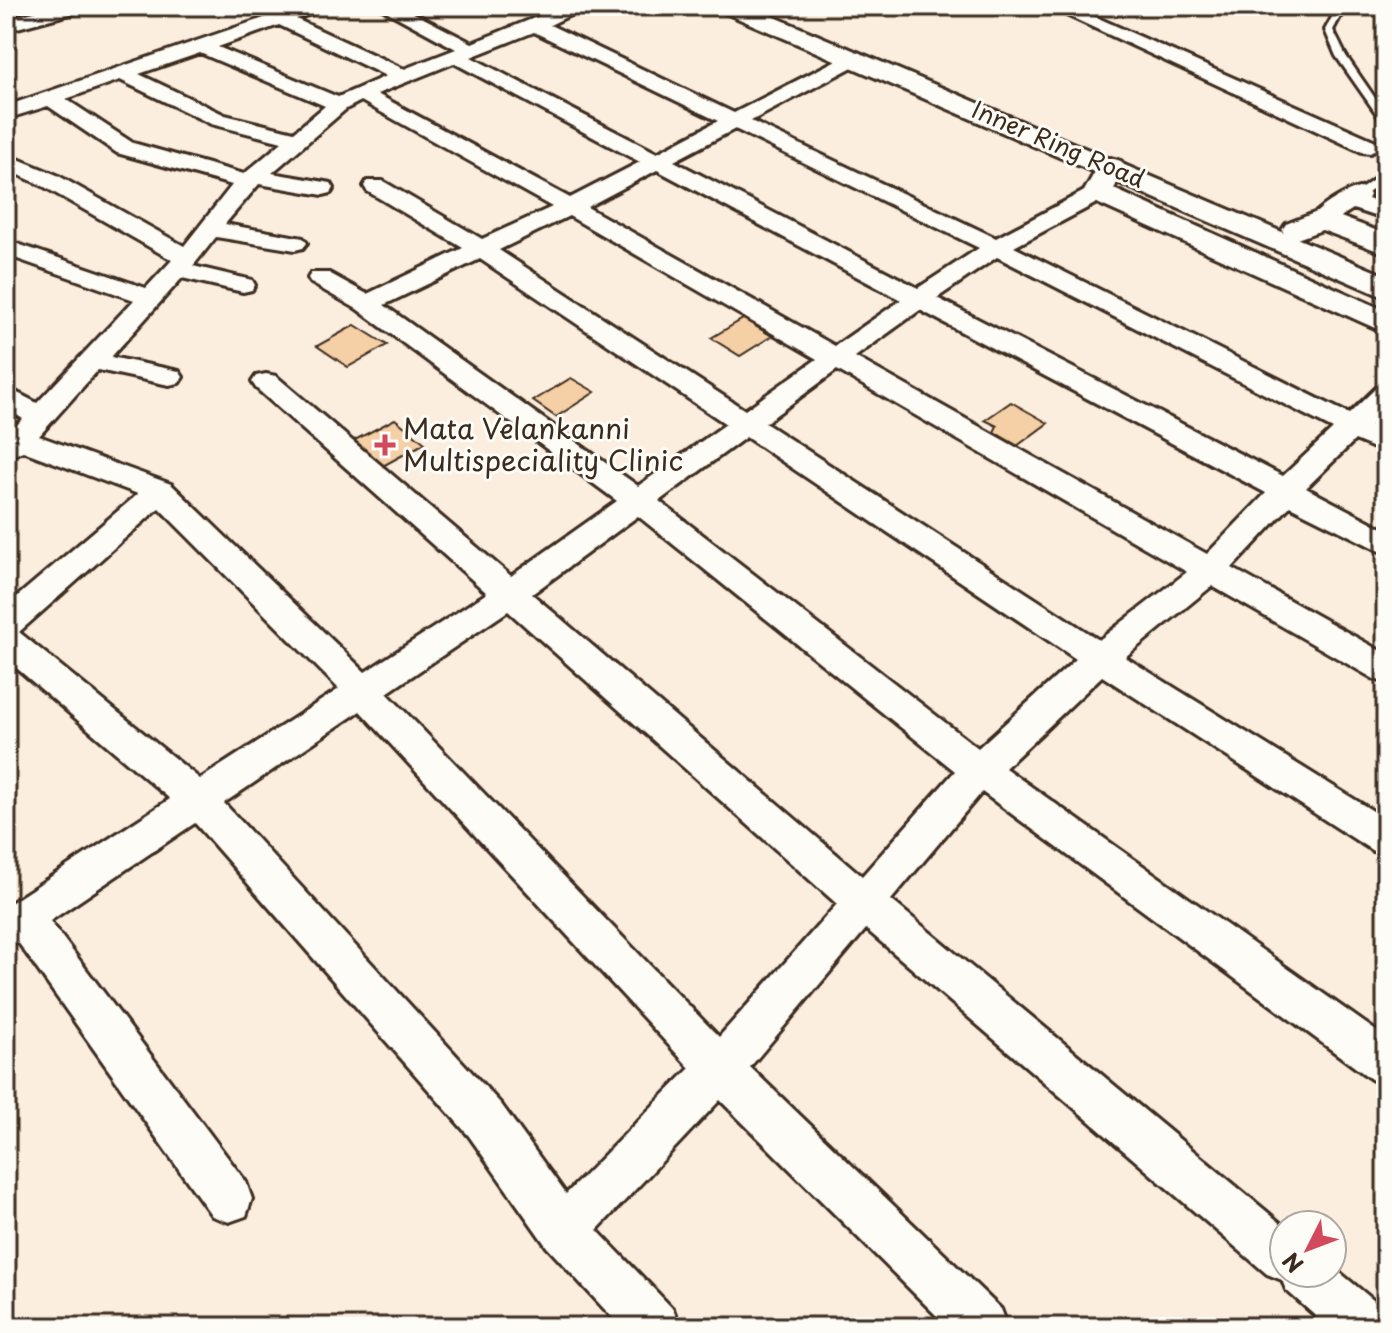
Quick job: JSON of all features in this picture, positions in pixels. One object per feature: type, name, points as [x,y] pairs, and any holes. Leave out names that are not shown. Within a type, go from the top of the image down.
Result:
[{"type":"main road","name":"Inner Ring Road","points":[[729,6],[855,58],[1104,180],[1386,288]]},
{"type":"main road","name":"Inner Ring Road","points":[[762,6],[1310,224],[1386,266]]},
{"type":"main road","points":[[1104,180],[1386,323]]},
{"type":"main road","points":[[1310,224],[1386,245]]},
{"type":"street","points":[[6,25],[79,6]]},
{"type":"street","points":[[6,113],[317,6]]},
{"type":"street","points":[[386,6],[655,162],[1386,543]]},
{"type":"street","points":[[579,6],[350,99],[297,139],[251,180],[182,264],[13,444],[160,491],[362,690],[720,1069],[983,1327]]},
{"type":"street","points":[[1056,6],[1370,147]]},
{"type":"street","points":[[280,19],[402,76]]},
{"type":"street","points":[[535,25],[996,247],[1369,436]]},
{"type":"street","points":[[200,46],[350,99],[570,207],[1386,670]]},
{"type":"street","points":[[366,304],[570,207],[855,58]]},
{"type":"street","points":[[121,73],[218,120],[297,139]]},
{"type":"street","points":[[50,98],[125,148],[251,180],[323,188]]},
{"type":"street","points":[[6,161],[49,180],[182,264],[243,285]]},
{"type":"street","points":[[229,1199],[15,923],[509,594],[749,424],[918,299],[1104,180]]},
{"type":"street","points":[[375,186],[481,249],[1100,658],[1386,839]]},
{"type":"street","points":[[1310,224],[1354,198],[1386,213]]},
{"type":"street","points":[[210,229],[295,243]]},
{"type":"street","points":[[6,247],[151,298]]},
{"type":"street","points":[[320,278],[366,304],[640,502],[979,769],[1386,1064]]},
{"type":"street","points":[[92,361],[169,377]]},
{"type":"street","points":[[266,382],[864,902],[1268,1243]]},
{"type":"street","points":[[564,1230],[720,1069],[979,769],[1100,658],[1210,571],[1286,491],[1369,436],[1386,394]]},
{"type":"street","points":[[6,396],[40,417]]},
{"type":"street","points":[[6,625],[160,491]]},
{"type":"street","points":[[6,640],[198,800],[485,1120],[564,1230],[655,1327]]},
{"type":"street","points":[[1322,1289],[1366,1327]]},
{"type":"lane","points":[[1342,6],[1329,30],[1341,56],[1386,121]]},
{"type":"lane","points":[[1354,198],[1386,174]]},
{"type":"building","points":[[743,319],[772,336],[740,356],[711,338]]},
{"type":"building","points":[[355,325],[387,345],[348,367],[317,346]]},
{"type":"building","points":[[571,378],[595,392],[556,417],[533,401]]},
{"type":"building","points":[[1011,402],[1048,423],[1017,446],[994,432],[997,426],[985,420]]},
{"type":"building","points":[[395,419],[425,443],[381,467],[351,442]]},
{"type":"place","name":"Mata Velankanni Multispeciality Clinic","points":[[385,445]]}]
